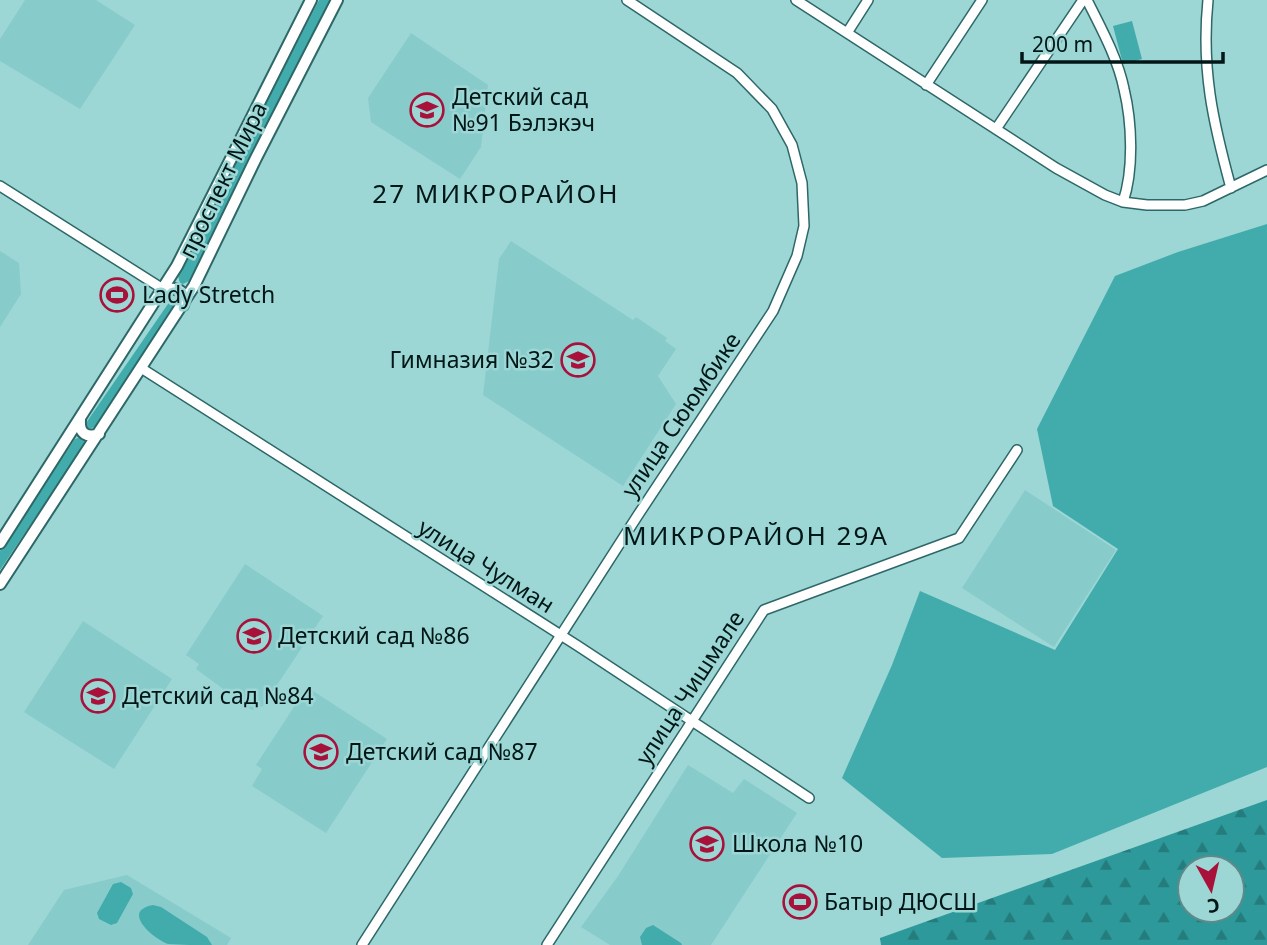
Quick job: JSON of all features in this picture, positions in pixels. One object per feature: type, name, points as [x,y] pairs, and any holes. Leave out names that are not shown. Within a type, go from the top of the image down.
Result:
[{"type":"main road","name":"проспект Мира","points":[[0,543],[163,289],[311,0]]},
{"type":"main road","name":"проспект Мира","points":[[0,584],[183,305],[337,0]]},
{"type":"main road","points":[[163,289],[179,289],[184,296],[183,305]]},
{"type":"main road","points":[[80,420],[80,429],[85,434],[99,434]]},
{"type":"street","name":"улица Сююмбике","points":[[362,945],[560,635],[773,311],[794,265],[804,226],[802,183],[787,134],[772,109],[737,73],[627,0]]},
{"type":"street","points":[[796,0],[1081,183],[1124,202],[1173,207],[1203,201],[1267,170]]},
{"type":"street","points":[[847,33],[868,0]]},
{"type":"street","points":[[926,85],[982,0]]},
{"type":"street","points":[[996,129],[1085,0],[1102,30],[1124,89],[1130,162],[1129,185],[1124,202]]},
{"type":"street","points":[[1208,0],[1205,45],[1207,80],[1231,188]]},
{"type":"street","points":[[0,186],[163,289]]},
{"type":"street","name":"улица Чулман","points":[[141,368],[691,719],[809,798]]},
{"type":"street","name":"улица Чишмале","points":[[547,945],[764,610],[959,538],[1017,450]]},
{"type":"shaded area","points":[[25,0],[96,0],[135,25],[80,109],[0,61],[0,39]]},
{"type":"shaded area","points":[[319,0],[333,0],[302,67],[189,281],[180,283],[178,276]]},
{"type":"shaded area","points":[[1132,21],[1142,59],[1123,64],[1113,26]]},
{"type":"shaded area","name":"Детский сад №91 Бэлэкэч","points":[[411,33],[488,85],[481,147],[460,179],[371,122],[368,98]]},
{"type":"shaded area","points":[[1267,224],[1267,767],[1052,854],[942,858],[842,778],[892,665],[920,591],[1055,650],[1118,549],[1053,506],[1037,429],[1115,276],[1178,252]]},
{"type":"shaded area","name":"Гимназия №32","points":[[511,241],[633,320],[636,317],[667,338],[665,341],[676,349],[658,376],[676,404],[623,486],[483,395],[499,259]]},
{"type":"shaded area","points":[[0,251],[19,263],[21,294],[0,327]]},
{"type":"shaded area","points":[[170,301],[175,303],[175,309],[95,427],[88,429],[86,423]]},
{"type":"shaded area","points":[[81,437],[85,441],[84,445],[0,570],[0,551],[75,439]]},
{"type":"shaded area","points":[[1025,490],[1116,550],[1054,647],[962,588]]},
{"type":"shaded area","name":"Детский сад №86","points":[[245,564],[323,616],[263,706],[252,710],[196,669],[199,664],[186,655]]},
{"type":"shaded area","name":"Детский сад №84","points":[[83,621],[172,679],[114,769],[24,712]]},
{"type":"shaded area","name":"Детский сад №87","points":[[307,687],[387,739],[326,833],[252,786],[262,769],[256,765]]},
{"type":"shaded area","name":"Школа №10","points":[[688,765],[733,793],[744,779],[797,813],[711,945],[610,945],[581,927],[618,876]]},
{"type":"shaded area","points":[[127,875],[231,938],[227,945],[28,945],[64,890]]},
{"type":"shaded area","points":[[121,882],[131,888],[133,894],[117,923],[111,925],[99,919],[97,913],[113,884]]},
{"type":"shaded area","points":[[153,905],[161,907],[207,937],[212,945],[168,944],[155,937],[143,925],[139,913]]},
{"type":"shaded area","points":[[653,925],[682,945],[642,945],[640,937],[646,928]]},
{"type":"green space","points":[[1267,800],[1267,945],[881,945],[880,938]]},
{"type":"place","name":"Детский сад №91 Бэлэкэч","points":[[427,110]]},
{"type":"place","name":"Lady Stretch","points":[[117,295]]},
{"type":"place","name":"Гимназия №32","points":[[578,360]]},
{"type":"place","name":"Детский сад №86","points":[[254,636]]},
{"type":"place","name":"Детский сад №84","points":[[98,696]]},
{"type":"place","name":"Детский сад №87","points":[[321,752]]},
{"type":"place","name":"Школа №10","points":[[707,844]]},
{"type":"place","name":"Батыр ДЮСШ","points":[[800,902]]},
{"type":"district","name":"27 МИКРОРАЙОН","points":[[496,194]]},
{"type":"district","name":"МИКРОРАЙОН 29А","points":[[756,536]]}]
